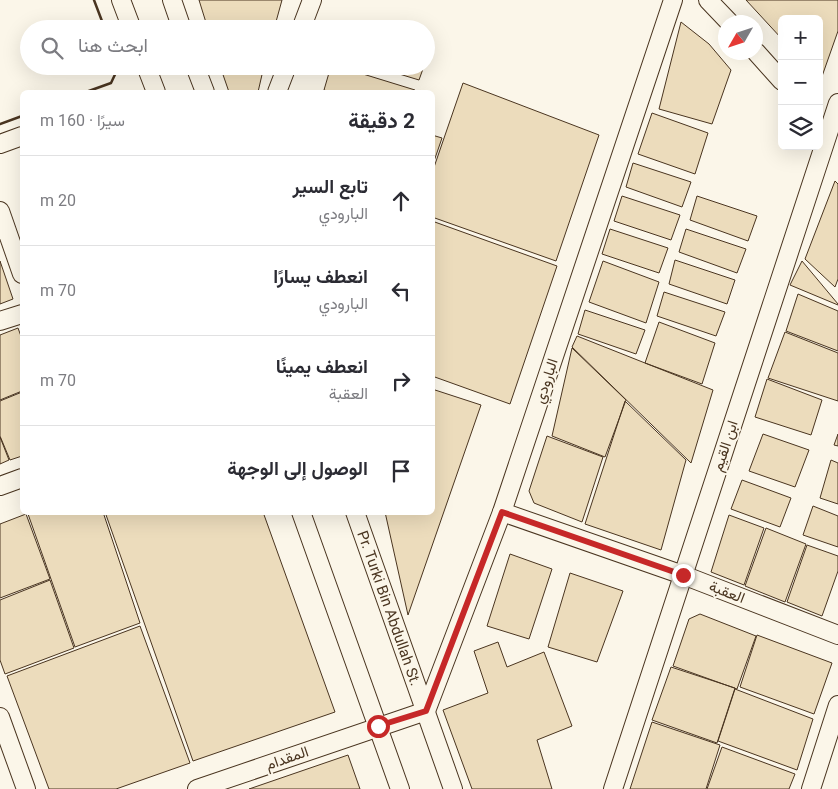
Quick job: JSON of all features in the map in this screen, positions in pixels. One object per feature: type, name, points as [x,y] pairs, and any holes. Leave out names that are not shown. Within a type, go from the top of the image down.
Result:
[{"type":"street","points":[[120,0],[128,20]]},
{"type":"street","points":[[172,0],[179,20]]},
{"type":"street","points":[[304,20],[312,0]]},
{"type":"street","name":"البارودي","points":[[426,711],[502,512],[673,0]]},
{"type":"street","points":[[708,0],[722,15]]},
{"type":"street","points":[[763,60],[778,77]]},
{"type":"street","points":[[148,75],[152,90]]},
{"type":"street","points":[[199,75],[204,90]]},
{"type":"street","points":[[279,90],[284,75]]},
{"type":"street","name":"ابن القيم","points":[[613,789],[838,103]]},
{"type":"street","points":[[0,144],[20,137]]},
{"type":"street","points":[[0,211],[20,268]]},
{"type":"street","points":[[0,321],[20,315]]},
{"type":"street","points":[[0,486],[20,479]]},
{"type":"street","name":"العقبة","points":[[502,512],[683,575],[838,635]]},
{"type":"street","points":[[302,515],[400,789]]},
{"type":"street","name":"Pr. Turki Bin Abdullah St.","points":[[356,515],[453,789]]},
{"type":"street","points":[[811,789],[838,705]]},
{"type":"street","points":[[378,726],[426,711]]},
{"type":"street","points":[[0,717],[26,789]]},
{"type":"street","name":"المقدام","points":[[197,789],[378,726]]},
{"type":"building","points":[[199,0],[282,0],[276,20],[205,20]]},
{"type":"building","points":[[746,0],[838,0],[838,31],[823,74],[823,15],[778,15],[778,35],[763,18],[763,15],[760,15]]},
{"type":"building","points":[[681,22],[709,44],[718,55],[718,60],[723,60],[731,70],[712,124],[659,109]]},
{"type":"building","points":[[223,75],[262,75],[258,90],[228,90]]},
{"type":"building","points":[[328,75],[366,75],[415,90],[324,90]]},
{"type":"building","points":[[403,75],[421,75],[419,80]]},
{"type":"building","points":[[463,83],[599,135],[556,261],[435,218],[435,164]]},
{"type":"building","points":[[652,113],[708,133],[695,174],[638,154]]},
{"type":"building","points":[[435,136],[442,138],[435,158]]},
{"type":"building","points":[[633,163],[691,182],[682,207],[626,187]]},
{"type":"building","points":[[835,181],[838,184],[838,279],[835,287],[805,259]]},
{"type":"building","points":[[622,196],[680,215],[671,240],[614,221]]},
{"type":"building","points":[[697,196],[757,216],[748,241],[690,220]]},
{"type":"building","points":[[435,222],[557,266],[510,404],[435,377]]},
{"type":"building","points":[[610,229],[668,248],[659,273],[602,254]]},
{"type":"building","points":[[686,229],[746,249],[737,273],[679,252]]},
{"type":"building","points":[[675,260],[735,280],[727,304],[669,284]]},
{"type":"building","points":[[0,261],[13,299],[0,304]]},
{"type":"building","points":[[603,261],[659,282],[646,323],[589,302]]},
{"type":"building","points":[[802,261],[838,304],[838,305],[790,285]]},
{"type":"building","points":[[664,292],[725,312],[716,336],[657,316]]},
{"type":"building","points":[[798,294],[838,311],[838,351],[786,331]]},
{"type":"building","points":[[585,310],[645,330],[636,354],[578,334]]},
{"type":"building","points":[[659,322],[715,343],[702,384],[645,363]]},
{"type":"building","points":[[18,328],[20,334],[20,392],[0,400],[0,335]]},
{"type":"building","points":[[785,332],[838,353],[838,401],[768,378]]},
{"type":"building","points":[[577,336],[713,390],[691,463],[572,347]]},
{"type":"building","points":[[572,348],[626,400],[605,457],[552,436]]},
{"type":"building","points":[[767,379],[822,400],[811,435],[755,417]]},
{"type":"building","points":[[435,390],[481,405],[408,615],[386,515],[435,515]]},
{"type":"building","points":[[20,393],[20,457],[10,460],[0,436],[0,401]]},
{"type":"building","points":[[625,401],[686,460],[661,550],[585,524]]},
{"type":"building","points":[[763,434],[809,450],[795,487],[749,471]]},
{"type":"building","points":[[838,434],[838,446],[834,445]]},
{"type":"building","points":[[547,436],[603,457],[582,522],[534,503],[529,491]]},
{"type":"building","points":[[0,437],[9,460],[0,464]]},
{"type":"building","points":[[831,460],[838,463],[838,504],[820,498]]},
{"type":"building","points":[[742,480],[791,498],[780,527],[731,509]]},
{"type":"building","points":[[813,506],[838,516],[838,547],[803,535]]},
{"type":"building","points":[[26,515],[50,579],[0,598],[0,524]]},
{"type":"building","points":[[28,515],[104,515],[140,623],[75,647]]},
{"type":"building","points":[[106,515],[264,515],[335,712],[193,761]]},
{"type":"building","points":[[729,515],[764,528],[744,585],[711,572]]},
{"type":"building","points":[[766,528],[806,544],[785,602],[745,586]]},
{"type":"building","points":[[807,545],[838,556],[838,571],[822,616],[787,602]]},
{"type":"building","points":[[510,554],[552,569],[529,639],[487,626]]},
{"type":"building","points":[[570,573],[623,591],[597,662],[548,647]]},
{"type":"building","points":[[50,580],[74,648],[5,674],[0,660],[0,600]]},
{"type":"building","points":[[700,614],[756,636],[737,689],[673,666],[689,619]]},
{"type":"building","points":[[140,626],[190,763],[116,789],[49,789],[7,676]]},
{"type":"building","points":[[757,635],[832,663],[814,714],[740,687]]},
{"type":"building","points":[[498,642],[507,667],[544,652],[572,726],[537,740],[552,789],[472,789],[443,710],[488,693],[474,651]]},
{"type":"building","points":[[671,667],[735,688],[717,743],[652,720]]},
{"type":"building","points":[[735,689],[813,719],[797,770],[718,741]]},
{"type":"building","points":[[652,722],[720,745],[706,789],[630,789]]},
{"type":"building","points":[[722,747],[795,774],[789,789],[707,789]]},
{"type":"building","points":[[348,755],[360,789],[249,789]]},
{"type":"wall","points":[[94,0],[102,20]]},
{"type":"wall","points":[[92,90],[111,83],[115,75]]},
{"type":"wall","points":[[0,124],[20,117]]},
{"type":"route","points":[[378,726],[426,711],[502,512],[683,575]]}]
